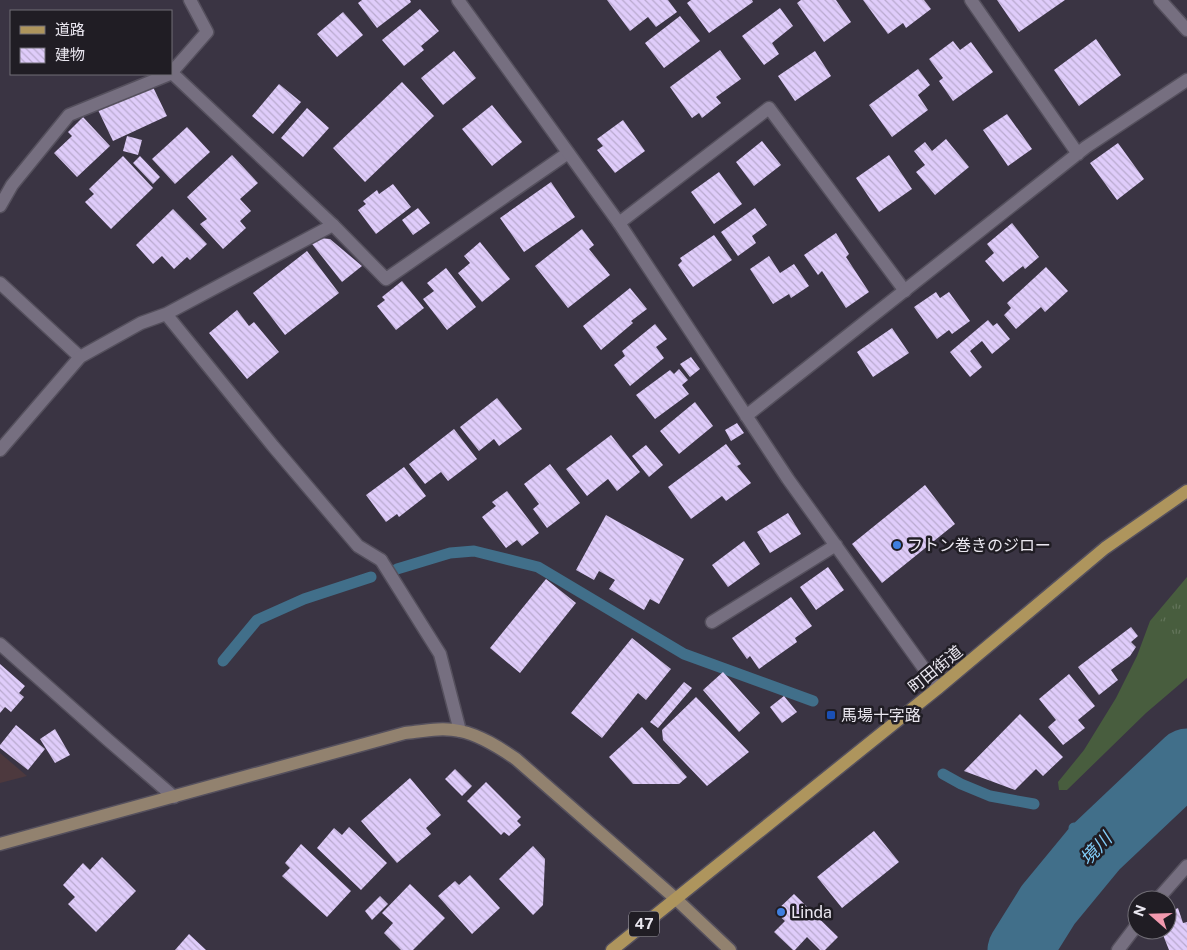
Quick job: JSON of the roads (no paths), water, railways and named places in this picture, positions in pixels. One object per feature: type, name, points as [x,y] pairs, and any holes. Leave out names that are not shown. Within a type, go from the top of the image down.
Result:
[{"type":"main road","name":"町田街道","points":[[612,950],[938,688],[1105,548],[1187,491]]},
{"type":"street","points":[[172,72],[207,32],[190,0]]},
{"type":"street","points":[[458,0],[619,223],[788,479],[938,688]]},
{"type":"street","points":[[971,0],[1078,154]]},
{"type":"street","points":[[1160,0],[1187,30]]},
{"type":"street","points":[[172,74],[333,225],[386,279],[568,153]]},
{"type":"street","points":[[0,206],[12,184],[69,115],[166,75]]},
{"type":"street","points":[[746,416],[1078,154],[1187,80]]},
{"type":"street","points":[[619,223],[768,108],[905,291]]},
{"type":"street","points":[[0,450],[80,357],[141,323],[166,314],[333,225]]},
{"type":"street","points":[[0,282],[80,357]]},
{"type":"street","points":[[166,314],[272,446],[358,546],[381,560],[440,654],[460,731]]},
{"type":"street","points":[[712,622],[836,545]]},
{"type":"street","points":[[0,644],[174,796]]},
{"type":"street","points":[[0,844],[405,733],[438,730],[460,731],[498,746],[516,759],[676,899],[730,950]]},
{"type":"street","points":[[1167,890],[1187,866]]},
{"type":"street","points":[[1118,950],[1127,938]]},
{"type":"waterway","points":[[397,569],[450,553],[474,551],[538,567],[684,654],[813,701]]},
{"type":"waterway","points":[[223,661],[257,620],[304,599],[371,577]]},
{"type":"waterway","name":"境川","points":[[1020,950],[1048,905],[1095,848],[1187,761]]},
{"type":"waterway","points":[[943,774],[990,796],[1034,804]]},
{"type":"waterway","points":[[1074,828],[1095,848]]},
{"type":"place","name":"フトン巻きのジロー","points":[[897,545]]},
{"type":"place","name":"馬場十字路","points":[[831,715]]},
{"type":"place","name":"Linda","points":[[781,912]]}]
